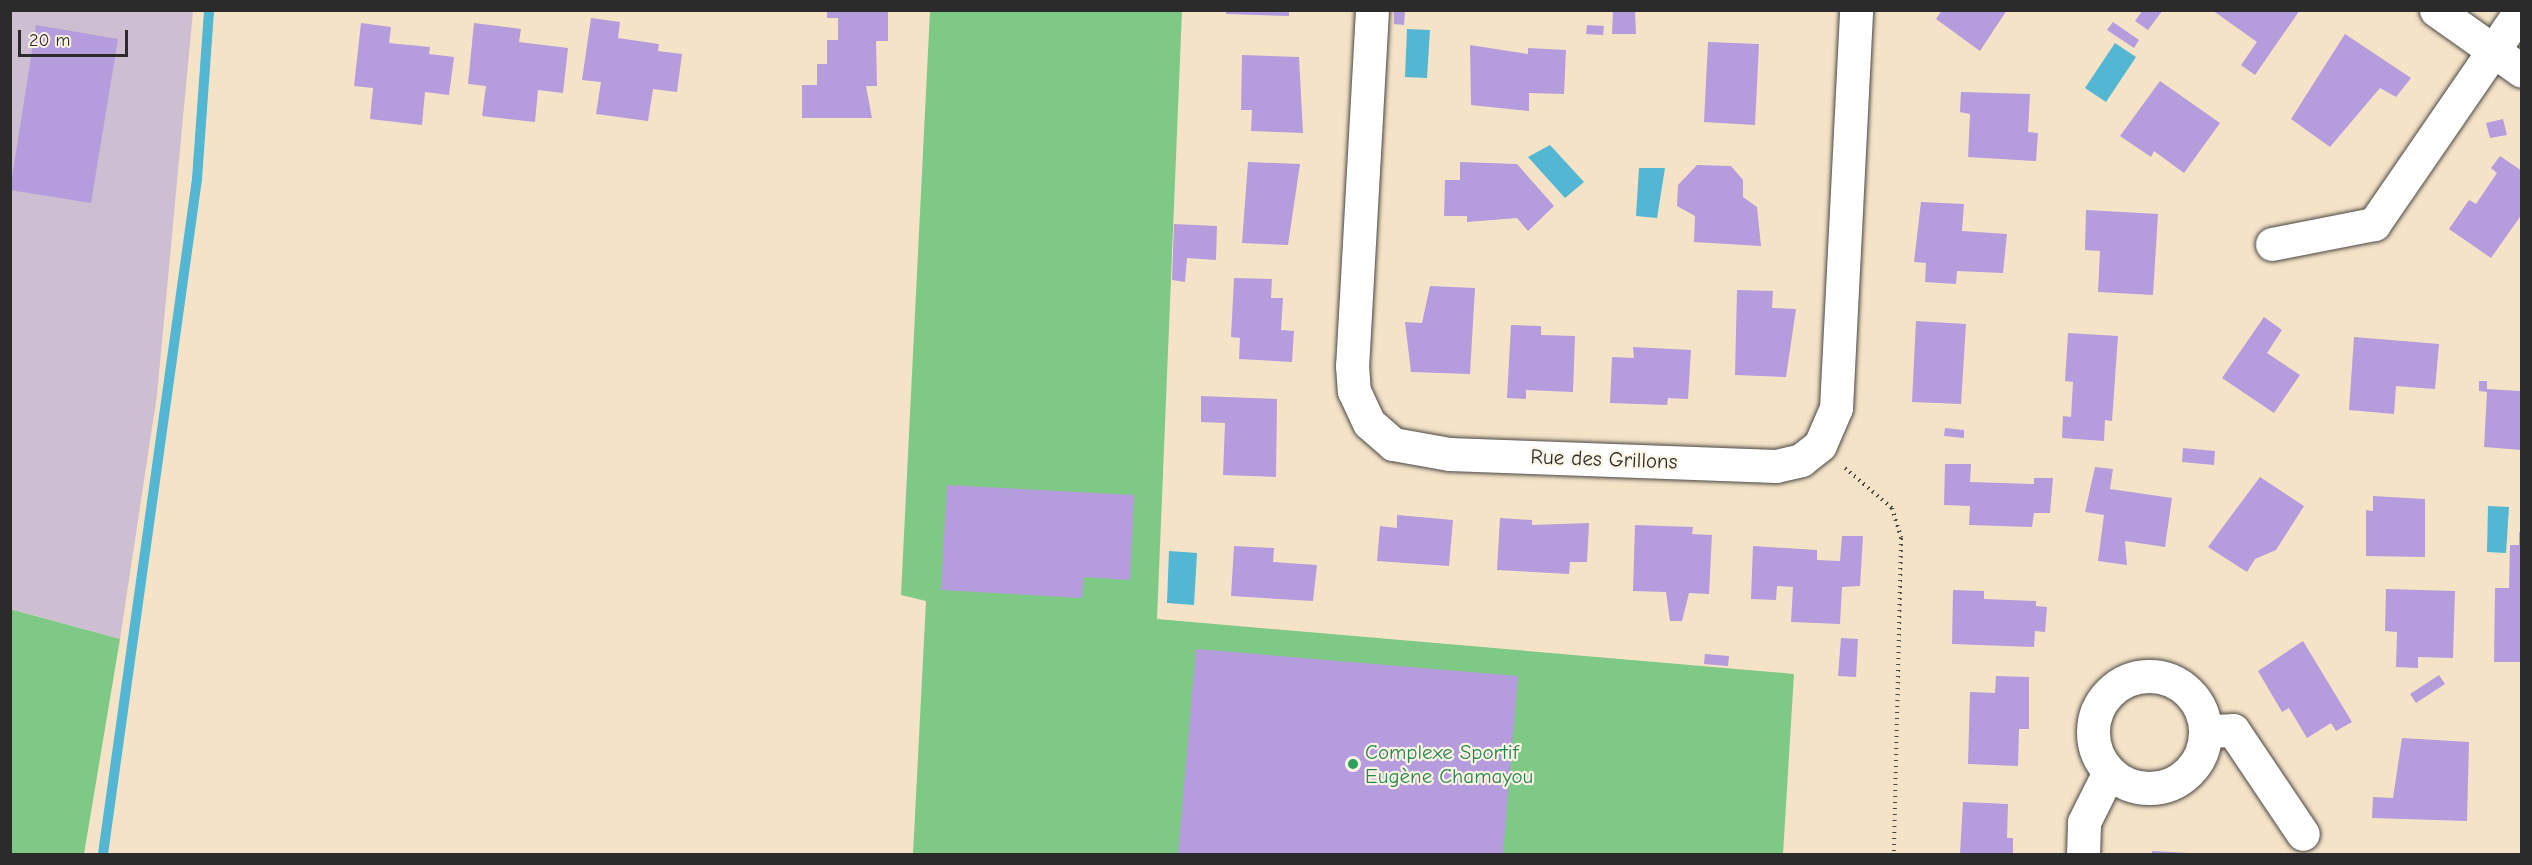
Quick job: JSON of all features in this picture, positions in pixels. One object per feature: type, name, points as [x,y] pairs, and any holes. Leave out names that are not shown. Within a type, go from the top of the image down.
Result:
[{"type":"street","name":"Rue des Grillons","points":[[1372,10],[1352,365],[1361,411],[1379,434],[1408,449],[1449,454],[1776,466],[1801,460],[1820,445]]},
{"type":"street","points":[[1820,445],[1836,408],[1856,10]]},
{"type":"street","points":[[2436,10],[2522,71]]},
{"type":"street","points":[[2272,244],[2374,224],[2521,10]]},
{"type":"street","points":[[2164,676],[2196,696],[2208,731],[2191,773],[2150,791],[2108,774],[2092,740],[2095,722],[2099,704],[2127,679],[2164,676]]},
{"type":"street","points":[[2208,731],[2233,730],[2303,834]]},
{"type":"street","points":[[2083,855],[2084,822],[2108,774]]},
{"type":"path","points":[[1820,445],[1892,508],[1901,538],[1894,855]]},
{"type":"shaded area","points":[[10,11],[193,11],[157,395],[120,639],[11,609]]},
{"type":"green space","points":[[930,11],[1182,11],[1157,619],[1794,674],[1783,854],[913,854],[926,601],[901,595]]},
{"type":"green space","points":[[10,609],[120,639],[84,854],[11,854]]},
{"type":"water","points":[[1407,29],[1430,30],[1427,78],[1405,77]]},
{"type":"water","points":[[2115,43],[2136,57],[2106,102],[2085,88]]},
{"type":"water","points":[[1550,145],[1584,182],[1565,198],[1528,157]]},
{"type":"water","points":[[1639,168],[1665,168],[1657,218],[1636,216]]},
{"type":"water","points":[[2488,506],[2509,507],[2506,553],[2487,552]]},
{"type":"water","points":[[1169,551],[1197,553],[1194,605],[1167,603]]},
{"type":"building","points":[[827,10],[888,10],[888,41],[876,41],[877,86],[866,86],[872,118],[802,118],[802,85],[817,85],[817,64],[827,64],[827,40],[838,40],[838,18],[827,18]]},
{"type":"building","points":[[1226,10],[1289,10],[1289,16],[1226,14]]},
{"type":"building","points":[[1394,10],[1405,10],[1404,25],[1394,24]]},
{"type":"building","points":[[1613,10],[1635,10],[1636,34],[1612,34]]},
{"type":"building","points":[[1942,10],[2007,10],[1980,51],[1936,19]]},
{"type":"building","points":[[2143,10],[2163,10],[2148,30],[2135,21]]},
{"type":"building","points":[[2212,10],[2300,10],[2255,75],[2241,65],[2257,42]]},
{"type":"building","points":[[591,18],[620,22],[618,38],[659,44],[658,51],[682,54],[677,92],[653,89],[648,121],[596,114],[601,82],[582,80]]},
{"type":"building","points":[[2113,22],[2139,40],[2134,48],[2107,30]]},
{"type":"building","points":[[361,23],[391,27],[389,43],[430,47],[429,54],[454,57],[449,95],[425,92],[422,125],[370,119],[373,88],[354,86]]},
{"type":"building","points":[[474,23],[521,29],[519,42],[568,48],[563,93],[538,90],[535,122],[482,116],[486,86],[468,84]]},
{"type":"building","points":[[36,25],[118,39],[91,203],[10,190]]},
{"type":"building","points":[[1587,25],[1604,26],[1603,35],[1586,34]]},
{"type":"building","points":[[2345,34],[2411,78],[2396,97],[2380,88],[2330,147],[2291,119]]},
{"type":"building","points":[[1708,42],[1759,44],[1755,125],[1704,122]]},
{"type":"building","points":[[1470,45],[1528,54],[1528,48],[1566,50],[1564,94],[1529,93],[1529,111],[1471,105]]},
{"type":"building","points":[[1242,55],[1299,57],[1303,133],[1251,131],[1252,110],[1241,110]]},
{"type":"building","points":[[2160,81],[2220,123],[2184,173],[2154,151],[2151,157],[2120,136]]},
{"type":"building","points":[[1961,92],[2030,94],[2028,132],[2038,133],[2036,161],[1968,157],[1970,114],[1960,112]]},
{"type":"building","points":[[2503,119],[2507,135],[2490,138],[2486,123]]},
{"type":"building","points":[[2500,156],[2522,171],[2522,214],[2491,258],[2449,229],[2469,200],[2476,204],[2497,173],[2491,168]]},
{"type":"building","points":[[1248,162],[1300,164],[1288,245],[1242,243]]},
{"type":"building","points":[[1460,162],[1517,164],[1554,206],[1528,231],[1517,218],[1467,222],[1467,216],[1444,216],[1445,180],[1460,180]]},
{"type":"building","points":[[1697,165],[1731,166],[1743,180],[1743,197],[1757,207],[1761,246],[1694,242],[1695,216],[1677,206],[1678,185]]},
{"type":"building","points":[[1921,202],[1964,204],[1962,231],[2007,234],[2003,273],[1957,271],[1956,284],[1925,282],[1926,263],[1914,262]]},
{"type":"building","points":[[2086,210],[2158,214],[2153,295],[2098,292],[2100,251],[2085,250]]},
{"type":"building","points":[[1174,224],[1217,226],[1216,260],[1187,258],[1185,282],[1172,280]]},
{"type":"building","points":[[1234,278],[1272,279],[1271,298],[1283,298],[1281,330],[1294,331],[1292,362],[1239,359],[1240,338],[1231,337]]},
{"type":"building","points":[[1430,286],[1475,288],[1470,374],[1411,372],[1405,322],[1422,323]]},
{"type":"building","points":[[1737,290],[1773,291],[1772,308],[1796,309],[1786,377],[1735,375]]},
{"type":"building","points":[[2264,317],[2282,330],[2267,353],[2300,375],[2274,413],[2222,378]]},
{"type":"building","points":[[1916,321],[1966,324],[1961,404],[1912,402]]},
{"type":"building","points":[[1511,325],[1541,326],[1541,335],[1575,336],[1573,392],[1526,390],[1526,399],[1507,398]]},
{"type":"building","points":[[2068,333],[2118,336],[2112,421],[2105,420],[2104,441],[2062,438],[2063,416],[2071,417],[2073,382],[2065,381]]},
{"type":"building","points":[[2354,337],[2439,344],[2435,389],[2396,386],[2394,414],[2349,410]]},
{"type":"building","points":[[1633,347],[1691,350],[1688,399],[1668,398],[1667,405],[1610,403],[1612,357],[1634,358]]},
{"type":"building","points":[[2479,381],[2487,381],[2487,389],[2520,391],[2522,450],[2484,447],[2487,392],[2479,391]]},
{"type":"building","points":[[1201,396],[1277,399],[1276,477],[1223,475],[1225,423],[1201,422]]},
{"type":"building","points":[[1945,428],[1964,430],[1964,438],[1944,436]]},
{"type":"building","points":[[2183,448],[2215,451],[2214,465],[2182,462]]},
{"type":"building","points":[[1945,464],[1971,464],[1970,482],[2034,484],[2034,478],[2053,478],[2050,513],[2034,513],[2032,527],[1969,525],[1970,506],[1944,505]]},
{"type":"building","points":[[2095,467],[2113,469],[2110,489],[2172,498],[2165,547],[2125,541],[2127,565],[2098,561],[2104,515],[2085,512]]},
{"type":"building","points":[[2260,477],[2304,506],[2276,550],[2255,559],[2247,572],[2208,547]]},
{"type":"building","points":[[947,485],[1134,495],[1130,580],[1084,577],[1082,598],[941,590]]},
{"type":"building","points":[[2373,496],[2425,499],[2425,557],[2366,556],[2366,510],[2373,511]]},
{"type":"building","points":[[1397,515],[1453,520],[1449,566],[1377,561],[1380,526],[1397,528]]},
{"type":"building","points":[[1500,518],[1532,520],[1532,525],[1589,523],[1587,562],[1570,562],[1569,574],[1497,570]]},
{"type":"building","points":[[1635,525],[1693,527],[1692,534],[1712,535],[1709,594],[1689,593],[1682,621],[1670,621],[1666,592],[1633,591]]},
{"type":"building","points":[[2519,532],[2522,532],[2522,662],[2494,662],[2495,588],[2509,588],[2510,545],[2519,545]]},
{"type":"building","points":[[1842,536],[1863,536],[1860,586],[1842,587],[1840,624],[1791,622],[1793,587],[1777,586],[1776,600],[1751,599],[1753,546],[1817,550],[1817,560],[1840,561]]},
{"type":"building","points":[[1234,546],[1274,548],[1273,562],[1317,565],[1313,601],[1231,596]]},
{"type":"building","points":[[2386,589],[2455,591],[2453,658],[2418,657],[2418,668],[2396,667],[2397,632],[2385,631]]},
{"type":"building","points":[[1953,590],[1984,591],[1984,599],[2036,601],[2036,606],[2047,607],[2045,632],[2035,631],[2034,647],[1952,644]]},
{"type":"building","points":[[1841,638],[1858,639],[1856,677],[1838,676]]},
{"type":"building","points":[[2303,641],[2352,722],[2336,731],[2331,723],[2307,738],[2289,708],[2282,712],[2258,671]]},
{"type":"building","points":[[1196,649],[1518,676],[1503,854],[1178,854]]},
{"type":"building","points":[[1705,654],[1729,656],[1728,666],[1704,664]]},
{"type":"building","points":[[2439,675],[2445,684],[2416,703],[2410,694]]},
{"type":"building","points":[[1996,676],[2029,677],[2029,729],[2019,729],[2018,766],[1968,764],[1970,692],[1995,693]]},
{"type":"building","points":[[2402,738],[2469,742],[2467,821],[2372,818],[2373,797],[2393,798]]},
{"type":"building","points":[[1963,802],[2008,804],[2007,838],[2013,838],[2013,854],[1960,854]]},
{"type":"building","points":[[2152,851],[2189,853],[2189,854],[2152,854]]},
{"type":"waterway","points":[[103,854],[197,179],[209,10]]},
{"type":"place","name":"Complexe Sportif Eugène Chamayou","points":[[1353,764]]}]
